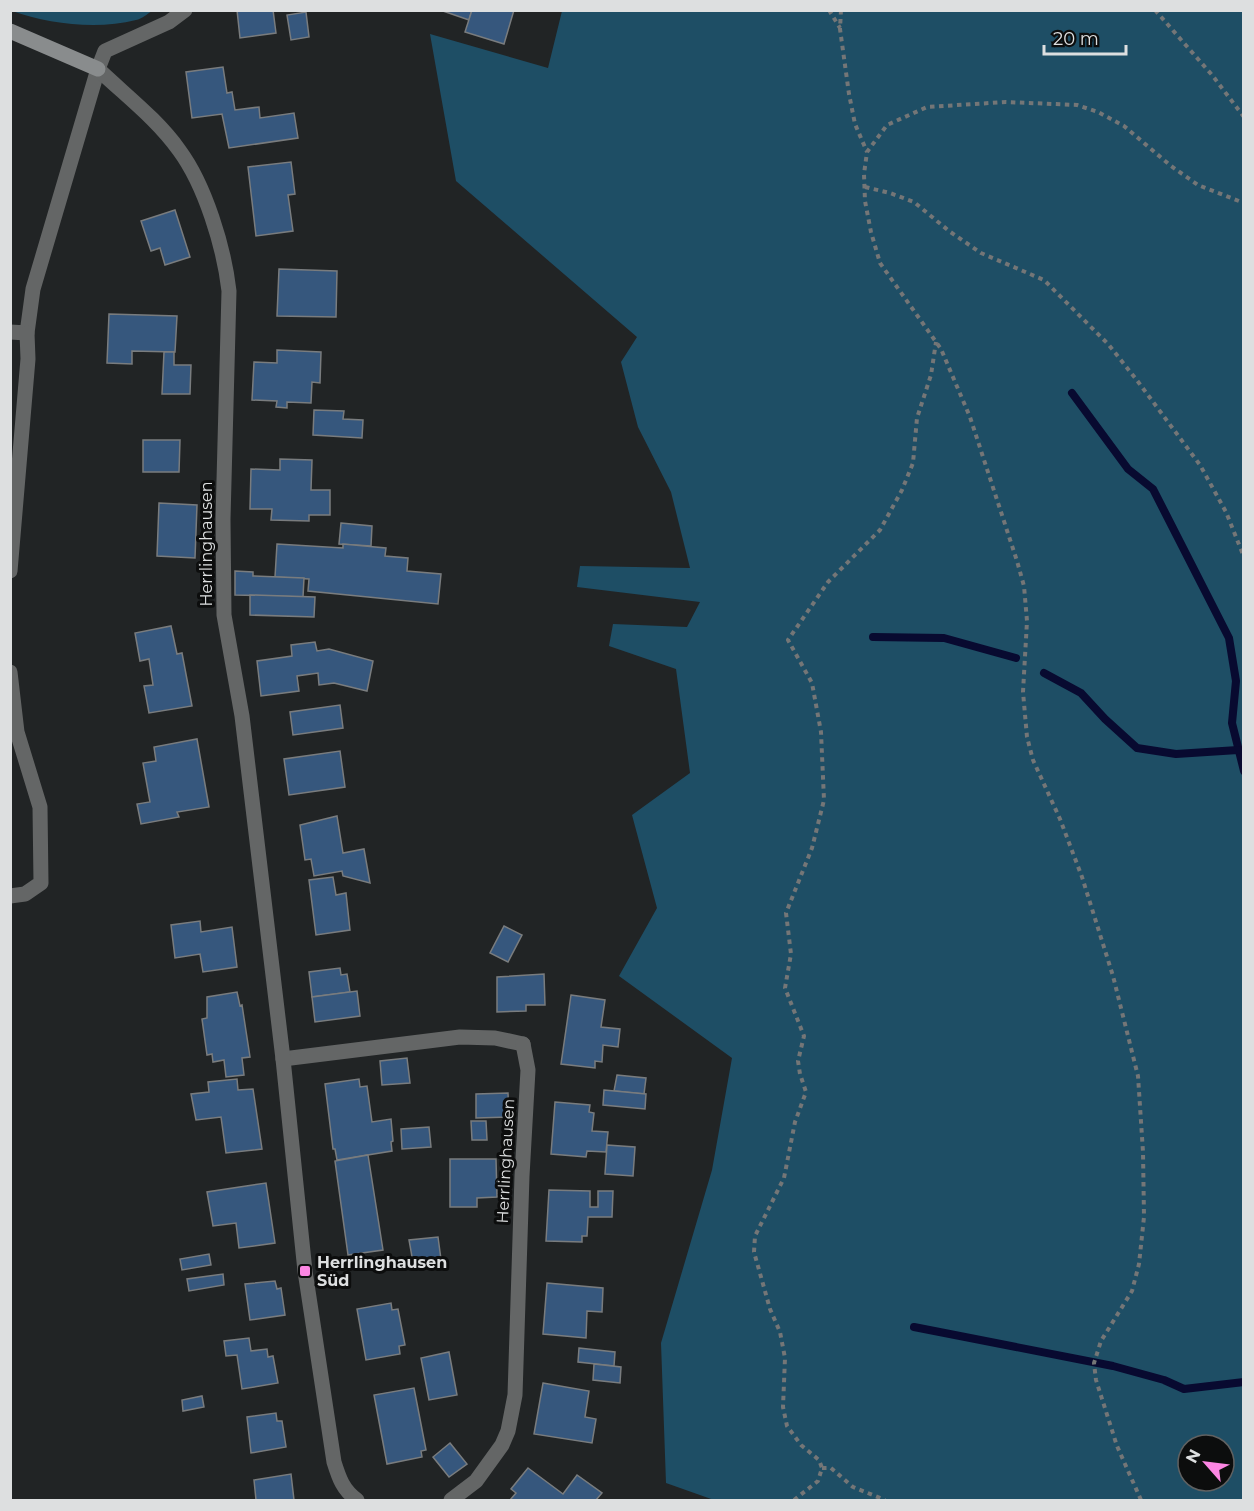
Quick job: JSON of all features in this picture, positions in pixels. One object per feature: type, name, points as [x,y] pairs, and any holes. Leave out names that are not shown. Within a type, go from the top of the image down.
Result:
[{"type":"street","points":[[10,571],[28,359],[27,333],[33,289],[98,69],[105,51],[169,22],[185,10]]},
{"type":"street","name":"Herrlinghausen","points":[[10,31],[98,69],[159,126],[180,151],[197,181],[225,262],[229,291],[223,519],[225,615],[242,716],[283,1059],[305,1271],[334,1462],[339,1480],[348,1493],[357,1500]]},
{"type":"street","points":[[10,332],[27,333]]},
{"type":"street","points":[[10,672],[17,732],[40,807],[41,883],[25,894],[10,896]]},
{"type":"street","name":"Herrlinghausen","points":[[283,1059],[460,1036],[495,1038],[523,1044],[528,1070],[515,1395],[512,1416],[502,1445],[486,1468],[467,1489],[450,1500]]},
{"type":"path","points":[[829,10],[840,28]]},
{"type":"path","points":[[841,10],[840,28],[855,124],[867,152]]},
{"type":"path","points":[[1155,10],[1212,75],[1244,117]]},
{"type":"path","points":[[1141,1500],[1117,1446],[1096,1380],[1094,1364],[1101,1341],[1132,1291],[1138,1264],[1144,1217],[1138,1076],[1113,976],[1082,877],[1060,819],[1033,760],[1027,737],[1023,692],[1027,621],[1024,586],[1017,561],[969,417],[941,349],[880,263],[871,232],[864,174],[867,152],[887,126],[927,107],[1006,102],[1077,105],[1098,112],[1124,126],[1171,166],[1198,184],[1244,203]]},
{"type":"path","points":[[865,187],[914,202],[949,231],[981,253],[1044,280],[1108,344],[1200,465],[1226,512],[1244,557]]},
{"type":"path","points":[[794,1500],[818,1481],[822,1468],[819,1460],[801,1445],[787,1426],[783,1407],[785,1358],[780,1332],[770,1309],[754,1252],[755,1236],[784,1178],[795,1122],[806,1092],[798,1061],[804,1036],[785,988],[791,954],[786,913],[812,848],[824,800],[821,732],[812,683],[788,640],[828,582],[880,530],[902,490],[913,464],[917,418],[931,375],[936,341]]},
{"type":"path","points":[[822,1468],[831,1468],[853,1487],[885,1500]]},
{"type":"shaded area","points":[[12,11],[152,11],[136,20],[89,25],[57,22]]},
{"type":"shaded area","points":[[562,11],[1243,11],[1243,1500],[714,1500],[666,1483],[661,1343],[712,1170],[732,1058],[619,976],[657,908],[632,815],[690,773],[676,669],[609,646],[613,624],[687,627],[700,602],[577,587],[580,566],[690,568],[671,492],[638,427],[621,362],[637,337],[456,181],[430,34],[548,68]]},
{"type":"building","points":[[237,10],[273,10],[276,33],[240,38]]},
{"type":"building","points":[[440,10],[472,10],[469,20]]},
{"type":"building","points":[[472,10],[514,10],[504,44],[465,32]]},
{"type":"building","points":[[306,12],[309,37],[291,40],[287,15]]},
{"type":"building","points":[[223,67],[227,93],[232,92],[235,110],[259,107],[260,118],[294,113],[298,138],[229,148],[222,114],[192,118],[186,72]]},
{"type":"building","points":[[291,162],[295,194],[288,195],[293,231],[256,236],[248,167]]},
{"type":"building","points":[[175,210],[190,257],[165,265],[160,248],[151,251],[141,221]]},
{"type":"building","points":[[279,269],[337,271],[336,317],[277,316]]},
{"type":"building","points":[[109,314],[177,316],[175,352],[132,351],[132,364],[107,363]]},
{"type":"building","points":[[277,350],[321,352],[320,383],[312,382],[311,403],[287,402],[287,408],[276,407],[277,401],[252,400],[254,362],[277,363]]},
{"type":"building","points":[[164,352],[174,352],[174,365],[191,365],[190,394],[162,394]]},
{"type":"building","points":[[314,410],[344,411],[343,419],[363,420],[362,438],[313,435]]},
{"type":"building","points":[[143,440],[180,440],[179,472],[143,472]]},
{"type":"building","points":[[280,459],[312,460],[311,490],[330,490],[330,515],[309,515],[309,521],[271,520],[272,509],[250,509],[251,469],[280,470]]},
{"type":"building","points":[[159,503],[197,505],[195,558],[157,556]]},
{"type":"building","points":[[341,523],[372,526],[371,546],[339,544]]},
{"type":"building","points":[[277,544],[343,548],[343,544],[386,548],[385,556],[408,558],[407,571],[441,574],[438,604],[308,591],[309,579],[275,577]]},
{"type":"building","points":[[235,571],[253,572],[253,576],[304,578],[303,597],[235,595]]},
{"type":"building","points":[[250,595],[315,597],[314,617],[250,615]]},
{"type":"building","points":[[171,626],[177,654],[182,653],[192,706],[149,713],[144,686],[153,685],[149,659],[140,661],[135,633]]},
{"type":"building","points":[[315,642],[317,651],[329,649],[373,661],[367,691],[334,683],[319,685],[318,673],[297,676],[299,691],[261,696],[257,661],[292,656],[291,645]]},
{"type":"building","points":[[340,705],[343,728],[293,735],[290,712]]},
{"type":"building","points":[[197,739],[209,807],[177,812],[179,817],[141,824],[137,804],[150,802],[143,763],[156,761],[154,747]]},
{"type":"building","points":[[340,751],[345,787],[289,795],[284,759]]},
{"type":"building","points":[[337,816],[343,853],[364,849],[370,883],[343,876],[342,871],[314,876],[311,859],[305,860],[300,825]]},
{"type":"building","points":[[333,877],[336,895],[346,893],[350,930],[316,935],[309,880]]},
{"type":"building","points":[[200,921],[201,932],[232,927],[237,967],[203,972],[200,954],[175,958],[171,925]]},
{"type":"building","points":[[504,926],[522,935],[508,962],[490,953]]},
{"type":"building","points":[[340,968],[341,975],[347,974],[350,992],[312,997],[309,972]]},
{"type":"building","points":[[544,974],[545,1005],[526,1005],[526,1011],[497,1012],[497,977]]},
{"type":"building","points":[[357,991],[360,1016],[315,1022],[312,997]]},
{"type":"building","points":[[237,992],[240,1006],[242,1005],[250,1057],[242,1058],[244,1075],[226,1077],[224,1060],[213,1062],[212,1054],[207,1055],[202,1019],[207,1018],[207,997]]},
{"type":"building","points":[[571,995],[605,1000],[601,1027],[620,1029],[618,1047],[603,1045],[602,1062],[595,1061],[595,1068],[561,1064]]},
{"type":"building","points":[[407,1058],[410,1083],[382,1085],[380,1061]]},
{"type":"building","points":[[617,1075],[646,1078],[644,1094],[614,1091]]},
{"type":"building","points":[[237,1079],[238,1090],[253,1089],[262,1149],[226,1153],[221,1117],[196,1120],[191,1094],[209,1092],[208,1082]]},
{"type":"building","points":[[359,1079],[360,1087],[367,1086],[372,1122],[391,1119],[392,1151],[337,1160],[335,1149],[333,1149],[325,1084]]},
{"type":"building","points":[[604,1090],[646,1094],[645,1109],[603,1105]]},
{"type":"building","points":[[508,1093],[509,1117],[476,1118],[476,1094]]},
{"type":"building","points":[[555,1102],[590,1105],[589,1112],[594,1113],[592,1131],[608,1132],[606,1152],[587,1151],[586,1157],[551,1154]]},
{"type":"building","points":[[471,1121],[486,1121],[487,1140],[472,1140]]},
{"type":"building","points":[[429,1127],[431,1147],[402,1149],[401,1129]]},
{"type":"building","points":[[607,1145],[635,1147],[633,1176],[605,1174]]},
{"type":"building","points":[[368,1155],[383,1250],[348,1255],[335,1161]]},
{"type":"building","points":[[450,1159],[496,1159],[497,1197],[477,1198],[477,1207],[450,1207]]},
{"type":"building","points":[[266,1183],[275,1243],[239,1248],[236,1223],[213,1226],[207,1192]]},
{"type":"building","points":[[549,1190],[590,1191],[590,1207],[598,1207],[598,1191],[613,1191],[612,1217],[588,1217],[587,1236],[582,1236],[582,1242],[546,1241]]},
{"type":"building","points":[[438,1237],[442,1267],[414,1268],[409,1240]]},
{"type":"building","points":[[209,1254],[211,1265],[182,1270],[180,1259]]},
{"type":"building","points":[[223,1274],[224,1285],[189,1291],[187,1279]]},
{"type":"building","points":[[275,1281],[277,1289],[281,1288],[285,1315],[250,1320],[245,1284]]},
{"type":"building","points":[[547,1283],[603,1288],[602,1312],[587,1311],[586,1338],[543,1334]]},
{"type":"building","points":[[391,1303],[392,1310],[398,1309],[405,1345],[399,1346],[400,1354],[366,1360],[357,1309]]},
{"type":"building","points":[[249,1338],[251,1351],[267,1349],[268,1357],[273,1356],[278,1383],[242,1389],[237,1355],[226,1356],[224,1341]]},
{"type":"building","points":[[579,1348],[615,1352],[614,1366],[578,1362]]},
{"type":"building","points":[[449,1352],[457,1395],[429,1400],[421,1358]]},
{"type":"building","points":[[594,1364],[621,1367],[620,1383],[593,1380]]},
{"type":"building","points":[[543,1383],[589,1391],[585,1417],[596,1419],[592,1443],[534,1434]]},
{"type":"building","points":[[414,1388],[426,1450],[421,1451],[422,1457],[387,1464],[374,1395]]},
{"type":"building","points":[[202,1396],[204,1407],[183,1411],[182,1400]]},
{"type":"building","points":[[276,1413],[277,1421],[282,1421],[286,1447],[251,1453],[247,1417]]},
{"type":"building","points":[[450,1443],[467,1464],[449,1477],[433,1457]]},
{"type":"building","points":[[528,1468],[563,1494],[577,1475],[602,1493],[596,1500],[510,1500],[516,1493],[511,1489]]},
{"type":"building","points":[[291,1474],[294,1500],[256,1500],[254,1480]]},
{"type":"waterway","points":[[1072,393],[1128,469],[1153,489],[1229,638],[1236,681],[1232,723],[1244,771]]},
{"type":"waterway","points":[[873,637],[944,638],[1016,658]]},
{"type":"waterway","points":[[1044,673],[1081,693],[1137,748],[1176,754],[1238,750]]},
{"type":"waterway","points":[[914,1327],[1113,1366],[1164,1380],[1184,1389],[1244,1382]]},
{"type":"place","name":"Herrlinghausen Süd","points":[[305,1271]]}]
